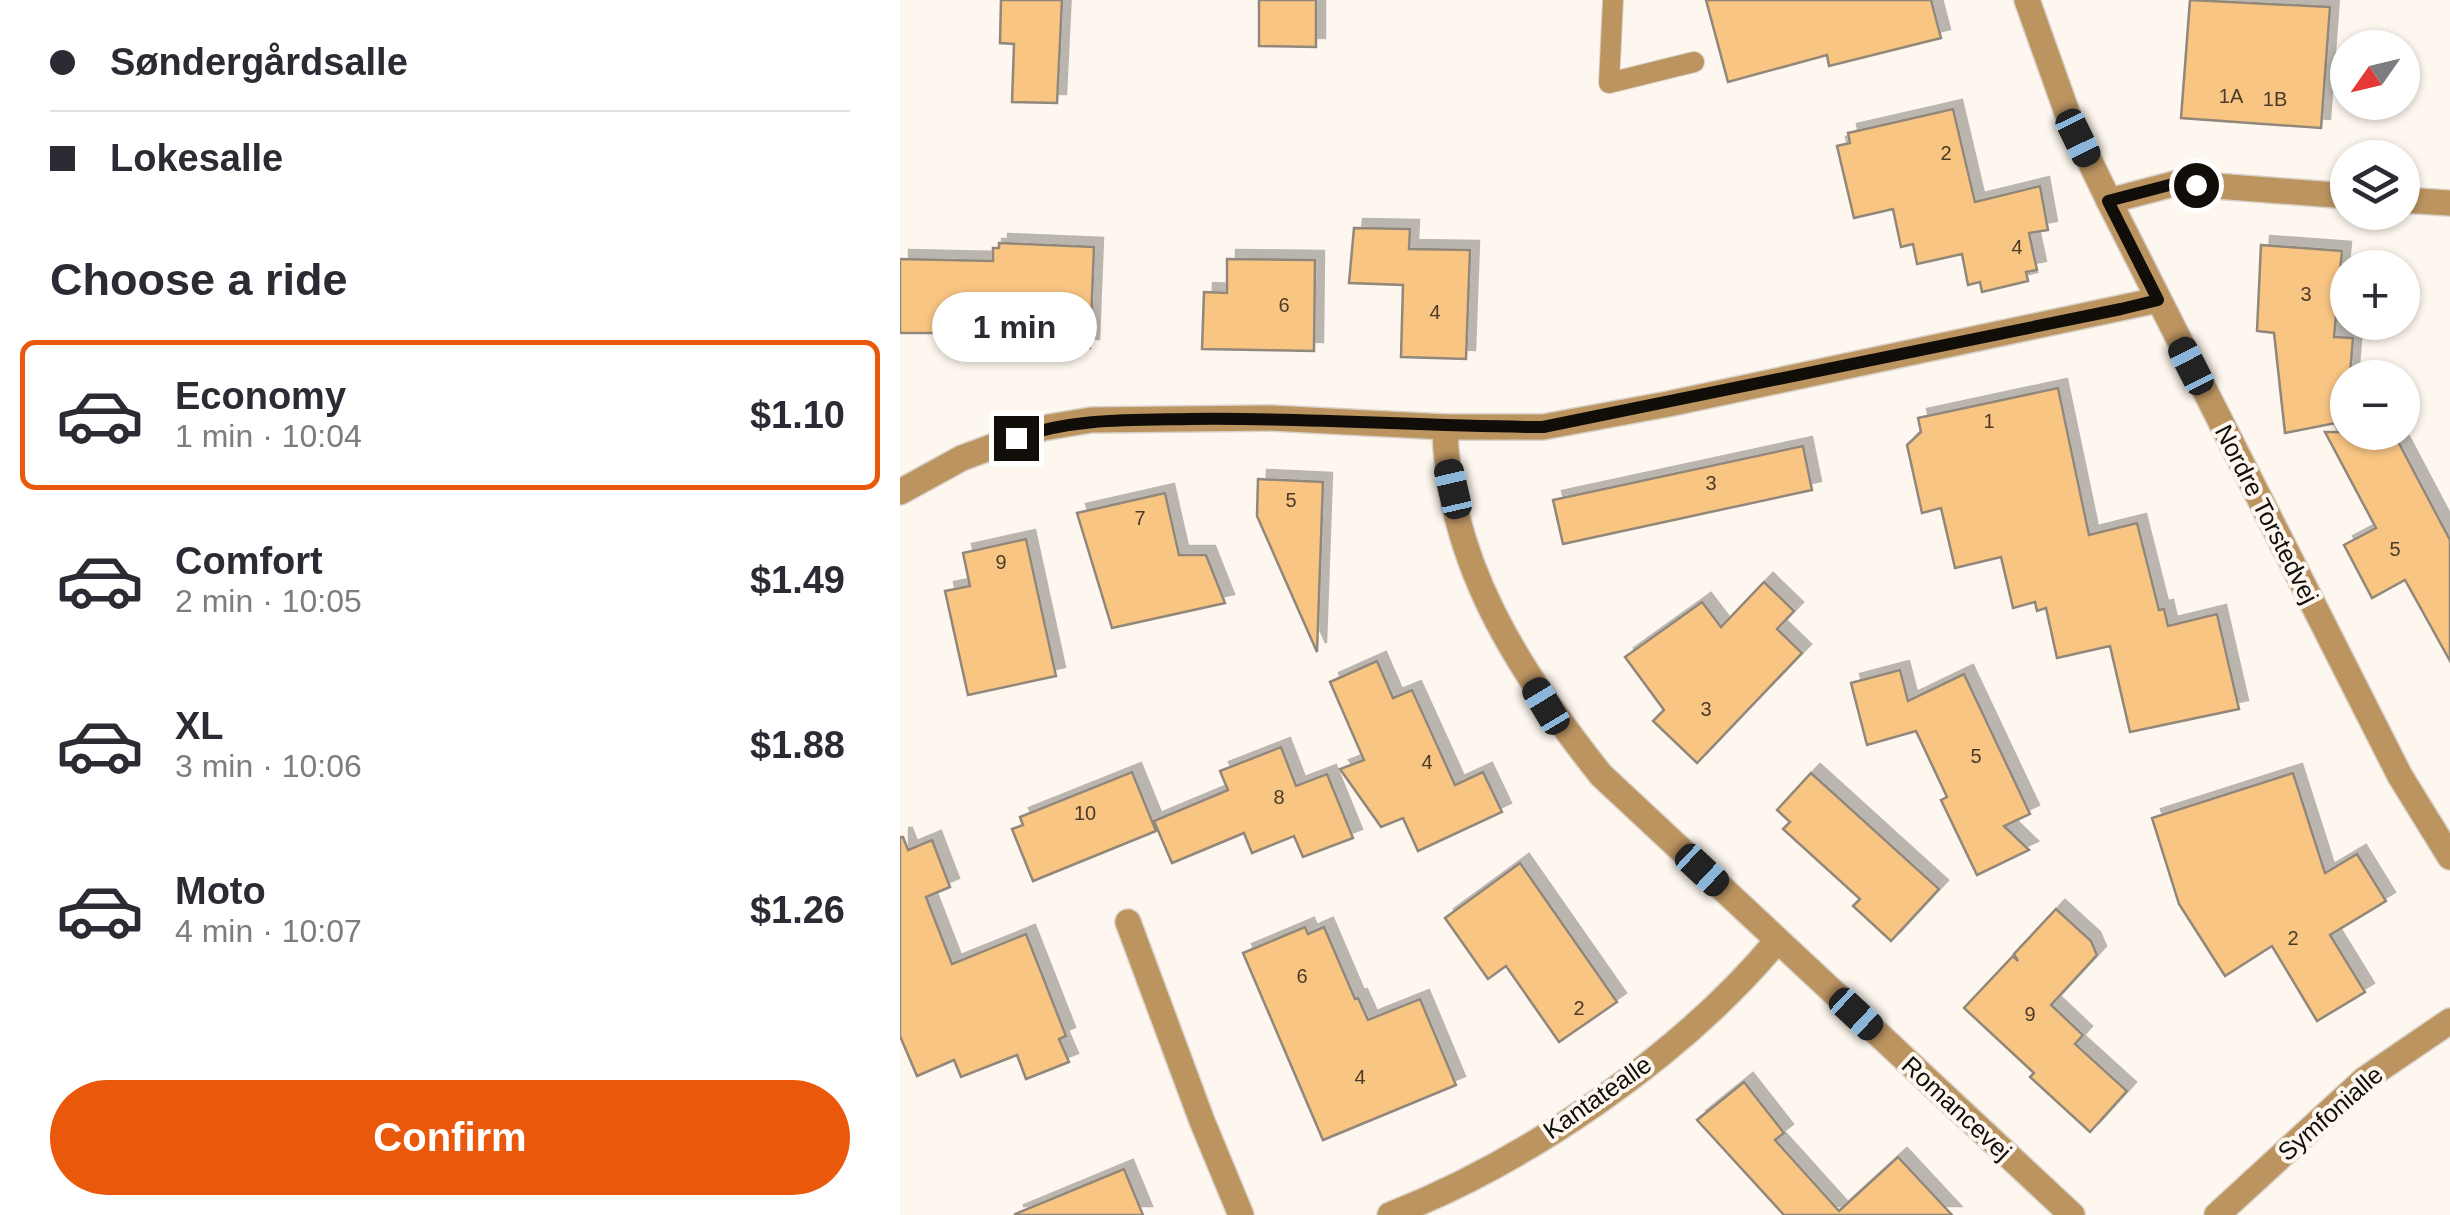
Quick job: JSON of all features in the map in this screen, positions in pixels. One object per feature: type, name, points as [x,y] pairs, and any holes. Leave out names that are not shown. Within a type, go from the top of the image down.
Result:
[{"type":"street","name":"Nordre Torstedvej","points":[[2027,0],[2069,118],[2108,201],[2400,776],[2450,856]]},
{"type":"street","points":[[2108,201],[2177,183],[2330,195]]},
{"type":"street","points":[[2420,201],[2450,203]]},
{"type":"street","points":[[900,492],[962,458],[1043,428],[1091,420],[1270,418],[1445,427],[1543,427],[2158,300]]},
{"type":"street","name":"Romancevej","points":[[1445,427],[1446,458],[1477,581],[1508,644],[1546,706],[1601,776],[2072,1215]]},
{"type":"street","points":[[1128,922],[1241,1215]]},
{"type":"street","name":"Kantatealle","points":[[1390,1215],[1436,1197],[1574,1117],[1704,1016],[1777,941]]},
{"type":"street","name":"Symfonialle","points":[[2217,1215],[2365,1079],[2450,1021]]},
{"type":"lane","points":[[1612,0],[1609,83],[1694,62]]},
{"type":"building","points":[[1001,0],[1062,0],[1057,103],[1012,102],[1014,44],[1000,43]]},
{"type":"building","points":[[1259,0],[1316,0],[1316,47],[1259,46]]},
{"type":"building","points":[[1706,0],[1931,0],[1941,38],[1829,66],[1827,55],[1728,82]]},
{"type":"building","points":[[2190,0],[2330,7],[2321,128],[2181,118]]},
{"type":"building","points":[[1953,109],[1975,202],[2040,186],[2048,230],[2029,233],[2037,270],[2026,272],[2028,281],[1982,292],[1980,282],[1968,285],[1962,254],[1917,264],[1913,244],[1901,247],[1893,209],[1854,218],[1837,146],[1850,143],[1848,133]]},
{"type":"building","points":[[1354,228],[1410,229],[1409,249],[1470,250],[1466,359],[1401,357],[1403,285],[1349,283]]},
{"type":"building","points":[[999,243],[1094,247],[1090,348],[1029,346],[1030,333],[900,333],[900,259],[993,261],[993,248],[999,248]]},
{"type":"building","points":[[2261,245],[2330,250],[2330,340],[2353,340],[2351,360],[2330,360],[2330,424],[2285,433],[2274,333],[2257,331]]},
{"type":"building","points":[[1227,259],[1315,260],[1314,351],[1202,349],[1204,292],[1227,293]]},
{"type":"building","points":[[2058,388],[2089,535],[2137,523],[2159,610],[2164,609],[2168,626],[2217,614],[2239,709],[2130,732],[2110,646],[2057,658],[2046,608],[2037,611],[2035,602],[2013,608],[2001,557],[1955,568],[1941,508],[1922,513],[1907,445],[1921,432],[1918,418]]},
{"type":"building","points":[[1803,446],[1812,490],[1563,544],[1553,500]]},
{"type":"building","points":[[2335,450],[2402,450],[2450,540],[2450,661],[2405,580],[2372,598],[2344,545],[2376,528]]},
{"type":"building","points":[[1258,479],[1323,482],[1317,652],[1257,516]]},
{"type":"building","points":[[1165,493],[1179,555],[1206,555],[1225,603],[1112,628],[1077,513]]},
{"type":"building","points":[[1026,539],[1056,676],[968,695],[945,591],[970,586],[963,553]]},
{"type":"building","points":[[1764,582],[1794,611],[1777,629],[1802,653],[1697,763],[1653,721],[1664,710],[1625,657],[1702,602],[1721,627]]},
{"type":"building","points":[[1377,661],[1393,698],[1412,690],[1455,785],[1483,772],[1502,812],[1418,851],[1403,818],[1381,827],[1340,769],[1364,760],[1330,682]]},
{"type":"building","points":[[1900,670],[1908,701],[1964,674],[2030,814],[2004,826],[2029,850],[1977,875],[1941,800],[1947,797],[1916,731],[1867,745],[1851,683]]},
{"type":"building","points":[[1281,747],[1296,786],[1327,774],[1353,838],[1303,857],[1294,836],[1252,853],[1244,833],[1172,863],[1154,821],[1228,790],[1220,771]]},
{"type":"building","points":[[1132,772],[1156,831],[1033,881],[1012,829],[1023,825],[1020,817]]},
{"type":"building","points":[[1811,773],[1939,889],[1891,941],[1853,906],[1860,899],[1783,829],[1790,822],[1777,810]]},
{"type":"building","points":[[2293,773],[2325,873],[2357,854],[2386,901],[2330,935],[2365,992],[2317,1021],[2272,946],[2225,976],[2179,904],[2152,818]]},
{"type":"building","points":[[900,837],[908,850],[932,840],[950,887],[926,897],[952,964],[1026,934],[1066,1036],[1059,1039],[1069,1062],[1026,1079],[1017,1055],[961,1077],[954,1060],[917,1076],[900,1036]]},
{"type":"building","points":[[1520,863],[1617,1002],[1559,1042],[1506,966],[1488,979],[1445,918]]},
{"type":"building","points":[[2056,909],[2091,941],[2097,955],[2051,1005],[2083,1035],[2075,1044],[2127,1091],[2090,1132],[1964,1008],[2013,956],[2018,961],[2014,954]]},
{"type":"building","points":[[1305,927],[1308,934],[1324,927],[1368,1020],[1420,999],[1456,1085],[1323,1140],[1243,953]]},
{"type":"building","points":[[1744,1082],[1784,1133],[1775,1140],[1839,1211],[1898,1157],[1952,1215],[1784,1215],[1697,1120]]},
{"type":"building","points":[[1124,1169],[1143,1215],[1015,1215],[1015,1214]]},
{"type":"route","points":[[1016,438],[1043,428],[1091,420],[1270,418],[1445,427],[1543,427],[2121,309],[2158,300],[2108,201],[2177,183],[2196,185]]}]
